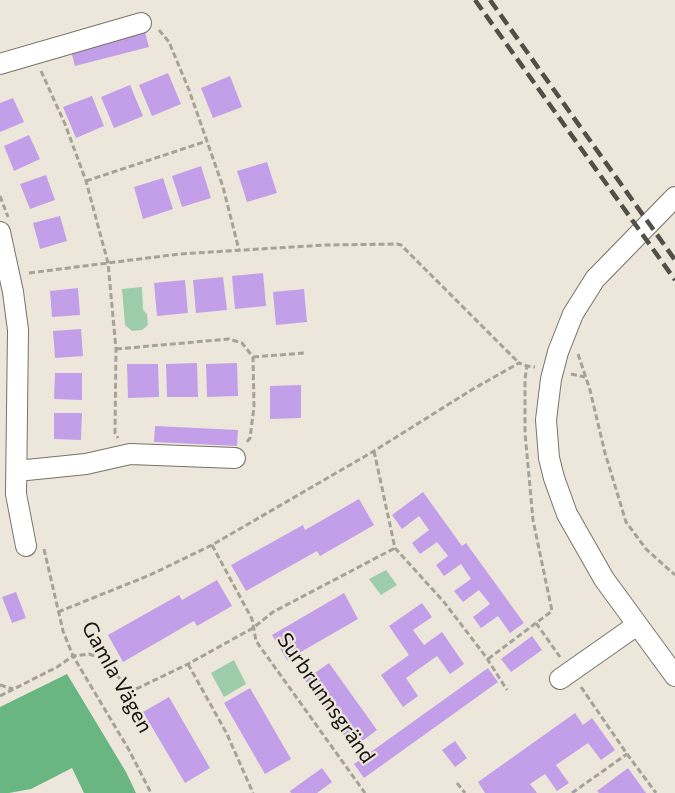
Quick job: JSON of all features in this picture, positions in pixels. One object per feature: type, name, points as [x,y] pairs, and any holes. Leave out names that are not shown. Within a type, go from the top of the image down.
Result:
[{"type":"street","points":[[0,64],[141,23]]},
{"type":"street","points":[[675,197],[595,279],[584,296],[569,322],[558,352],[546,420],[549,458],[554,478],[576,532],[604,579],[675,676]]},
{"type":"street","points":[[0,232],[18,330],[16,494],[35,545]]},
{"type":"street","points":[[17,471],[86,464],[130,454],[235,458]]},
{"type":"street","points":[[565,675],[637,625]]},
{"type":"path","points":[[141,23],[157,28],[169,42],[189,90],[223,188],[239,250]]},
{"type":"path","points":[[33,54],[65,124],[86,181],[108,263],[116,349],[115,433],[130,454]]},
{"type":"path","points":[[86,181],[207,141]]},
{"type":"path","points":[[9,277],[179,254],[325,245],[397,244],[401,245],[519,363],[585,377]]},
{"type":"path","points":[[116,349],[229,339],[242,343],[253,357],[254,407],[250,438],[235,458]]},
{"type":"path","points":[[253,357],[303,353]]},
{"type":"path","points":[[578,354],[626,522],[646,549],[675,575]]},
{"type":"path","points":[[58,612],[150,575],[212,545],[519,363]]},
{"type":"path","points":[[488,659],[552,611],[534,520],[525,433],[526,366]]},
{"type":"path","points":[[374,451],[395,548],[444,602],[488,659],[507,690]]},
{"type":"path","name":"Gamla Vägen","points":[[35,545],[63,631],[74,656],[129,750],[151,793]]},
{"type":"path","name":"Surbrunnsgränd","points":[[212,545],[252,619],[256,641],[364,793]]},
{"type":"path","name":"Surbrunnsgränd","points":[[74,656],[88,654],[106,660],[125,686],[134,690],[188,664],[253,628],[273,612],[395,548]]},
{"type":"path","points":[[536,623],[565,675],[656,793]]},
{"type":"path","points":[[0,696],[74,656]]},
{"type":"path","points":[[188,664],[227,734],[253,793]]},
{"type":"path","points":[[0,685],[13,689]]},
{"type":"path","points":[[572,793],[627,754]]},
{"type":"path","points":[[457,783],[465,793]]},
{"type":"path","points":[[580,788],[584,793]]},
{"type":"green space","points":[[142,287],[143,310],[147,314],[148,325],[142,330],[132,331],[125,325],[122,289]]},
{"type":"green space","points":[[386,570],[397,585],[381,595],[369,579]]},
{"type":"green space","points":[[234,660],[246,684],[224,697],[211,673]]},
{"type":"green space","points":[[67,674],[126,772],[136,793],[84,793],[72,768],[31,789],[0,793],[0,707]]},
{"type":"building","points":[[145,32],[149,47],[75,66],[71,51]]},
{"type":"building","points":[[168,73],[181,104],[152,116],[139,85]]},
{"type":"building","points":[[230,76],[242,107],[213,118],[201,88]]},
{"type":"building","points":[[130,85],[143,116],[114,128],[101,97]]},
{"type":"building","points":[[92,96],[104,126],[76,138],[63,107]]},
{"type":"building","points":[[13,98],[24,122],[0,132],[0,103]]},
{"type":"building","points":[[29,135],[40,159],[14,171],[4,146]]},
{"type":"building","points":[[267,162],[277,193],[247,202],[237,171]]},
{"type":"building","points":[[201,166],[211,198],[182,207],[172,176]]},
{"type":"building","points":[[46,175],[55,200],[30,209],[20,184]]},
{"type":"building","points":[[163,178],[173,209],[143,219],[134,187]]},
{"type":"building","points":[[60,216],[67,241],[40,249],[33,223]]},
{"type":"building","points":[[263,273],[266,306],[235,309],[232,276]]},
{"type":"building","points":[[223,277],[227,310],[196,313],[193,280]]},
{"type":"building","points":[[185,280],[188,313],[157,316],[154,283]]},
{"type":"building","points":[[78,288],[80,315],[52,317],[50,291]]},
{"type":"building","points":[[304,289],[307,322],[276,325],[273,292]]},
{"type":"building","points":[[81,329],[83,356],[55,358],[53,331]]},
{"type":"building","points":[[197,363],[198,397],[167,397],[166,364]]},
{"type":"building","points":[[237,363],[238,396],[207,397],[206,364]]},
{"type":"building","points":[[127,364],[158,364],[159,397],[128,398]]},
{"type":"building","points":[[55,373],[82,373],[82,400],[54,399]]},
{"type":"building","points":[[301,385],[301,418],[270,419],[270,386]]},
{"type":"building","points":[[54,413],[82,413],[81,440],[54,439]]},
{"type":"building","points":[[155,426],[238,430],[237,446],[154,442]]},
{"type":"building","points":[[423,492],[462,546],[466,543],[524,623],[510,633],[498,616],[481,628],[473,617],[490,604],[479,590],[463,602],[454,591],[471,579],[461,564],[444,576],[436,565],[448,556],[437,542],[420,554],[412,543],[429,530],[419,516],[402,529],[392,515]]},
{"type":"building","points":[[359,499],[374,525],[320,556],[317,551],[246,591],[231,565],[303,525],[305,530]]},
{"type":"building","points":[[217,580],[232,606],[197,626],[194,621],[123,662],[108,635],[179,595],[182,600]]},
{"type":"building","points":[[16,592],[26,618],[12,623],[2,597]]},
{"type":"building","points":[[344,593],[358,619],[287,660],[272,635]]},
{"type":"building","points":[[422,603],[432,617],[413,630],[424,645],[442,632],[464,664],[450,674],[437,656],[406,678],[418,696],[403,707],[381,675],[409,655],[389,626]]},
{"type":"building","points":[[532,636],[542,650],[511,672],[501,659]]},
{"type":"building","points":[[329,663],[377,730],[353,748],[305,680]]},
{"type":"building","points":[[488,668],[498,682],[364,778],[354,764]]},
{"type":"building","points":[[250,688],[291,759],[265,774],[224,703]]},
{"type":"building","points":[[169,697],[210,768],[185,783],[143,712]]},
{"type":"building","points":[[575,713],[583,725],[592,718],[615,750],[601,760],[588,743],[556,765],[569,783],[557,791],[545,774],[530,784],[537,793],[485,793],[478,782]]},
{"type":"building","points":[[455,741],[467,758],[455,767],[442,750]]},
{"type":"building","points":[[322,768],[332,782],[317,793],[291,793],[290,791]]},
{"type":"building","points":[[628,768],[646,793],[599,793],[597,791]]},
{"type":"railway","points":[[475,0],[675,280]]},
{"type":"railway","points":[[490,0],[675,260]]}]
